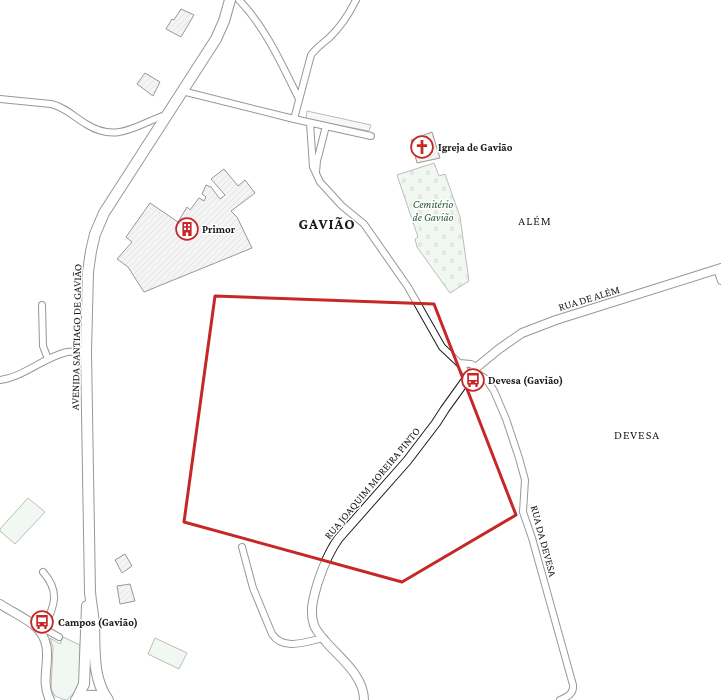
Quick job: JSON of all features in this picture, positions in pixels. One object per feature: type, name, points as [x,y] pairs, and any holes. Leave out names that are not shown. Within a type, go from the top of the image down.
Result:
[{"type":"main road","name":"AVENIDA SANTIAGO DE GAVIÃO","points":[[107,700],[101,689],[97,676],[90,592],[86,352],[88,261],[95,234],[104,213],[216,39],[224,21],[230,0]]},
{"type":"main road","name":"AVENIDA SANTIAGO DE GAVIÃO","points":[[76,700],[84,684],[86,621],[90,592]]},
{"type":"main road","points":[[76,700],[84,696],[92,695],[107,700]]},
{"type":"street","points":[[239,0],[268,37],[299,99]]},
{"type":"street","points":[[294,119],[311,55],[349,15],[356,0]]},
{"type":"street","points":[[182,91],[310,123],[371,136]]},
{"type":"street","points":[[0,99],[60,106],[93,128],[119,133],[168,114]]},
{"type":"street","points":[[310,123],[312,160],[316,176],[342,206],[364,224],[408,287],[442,347],[459,363],[468,377]]},
{"type":"street","points":[[316,176],[317,161],[326,126]]},
{"type":"street","points":[[719,269],[721,281]]},
{"type":"street","name":"RUA DE ALÉM","points":[[476,369],[508,343],[532,329],[556,320],[719,269]]},
{"type":"street","points":[[42,305],[43,346],[48,359]]},
{"type":"street","points":[[0,380],[16,375],[48,359],[67,352],[86,352]]},
{"type":"street","points":[[459,363],[471,364],[476,369]]},
{"type":"street","name":"RUA JOAQUIM MOREIRA PINTO","points":[[364,700],[364,691],[360,680],[323,638],[314,625],[312,602],[322,570],[339,538],[407,461],[468,377],[476,369]]},
{"type":"street","name":"RUA DA DEVESA","points":[[476,369],[486,379],[494,391],[506,419],[524,473],[524,518],[532,538],[573,689],[568,697],[560,700]]},
{"type":"street","points":[[242,547],[253,588],[272,634],[276,640],[289,644],[323,638]]},
{"type":"street","points":[[43,572],[50,580],[55,597],[53,610],[43,631],[47,650],[44,681],[49,698],[57,700]]},
{"type":"street","points":[[0,604],[43,631],[59,637]]},
{"type":"highlighted area","points":[[215,296],[434,304],[516,515],[402,582],[184,522]]},
{"type":"green space","name":"Cemitério de Gavião","points":[[434,163],[439,176],[445,174],[460,217],[469,281],[450,293],[417,247],[415,239],[418,237],[397,175]]},
{"type":"green space","points":[[28,498],[45,512],[15,544],[0,531],[0,529]]},
{"type":"green space","points":[[63,637],[80,645],[80,686],[67,700],[55,696],[51,689],[53,647],[50,638],[60,644]]},
{"type":"green space","points":[[155,638],[187,653],[179,669],[148,654]]},
{"type":"shaded area","points":[[307,111],[371,125],[369,131],[306,119]]},
{"type":"building","points":[[181,9],[194,15],[181,37],[166,29]]},
{"type":"building","points":[[145,73],[160,82],[153,96],[137,84]]},
{"type":"building","points":[[432,132],[440,158],[417,163],[411,140]]},
{"type":"building","name":"Primor","points":[[224,169],[238,186],[245,180],[255,193],[231,211],[237,217],[252,248],[144,292],[128,267],[117,259],[132,242],[126,237],[150,203],[178,222],[187,207],[190,210],[199,198],[204,201],[206,197],[202,194],[206,185],[211,187],[220,199],[225,195],[211,179]]},
{"type":"building","points":[[125,554],[132,566],[122,573],[115,560]]},
{"type":"building","points":[[130,584],[135,601],[120,604],[117,586]]},
{"type":"place","name":"Igreja de Gavião","points":[[422,147]]},
{"type":"place","name":"Primor","points":[[187,229]]},
{"type":"place","name":"Devesa (Gavião)","points":[[473,380]]},
{"type":"place","name":"Campos (Gavião)","points":[[42,622]]},
{"type":"district","name":"ALÉM","points":[[535,221]]},
{"type":"district","name":"GAVIÃO","points":[[327,224]]},
{"type":"district","name":"DEVESA","points":[[637,435]]}]
